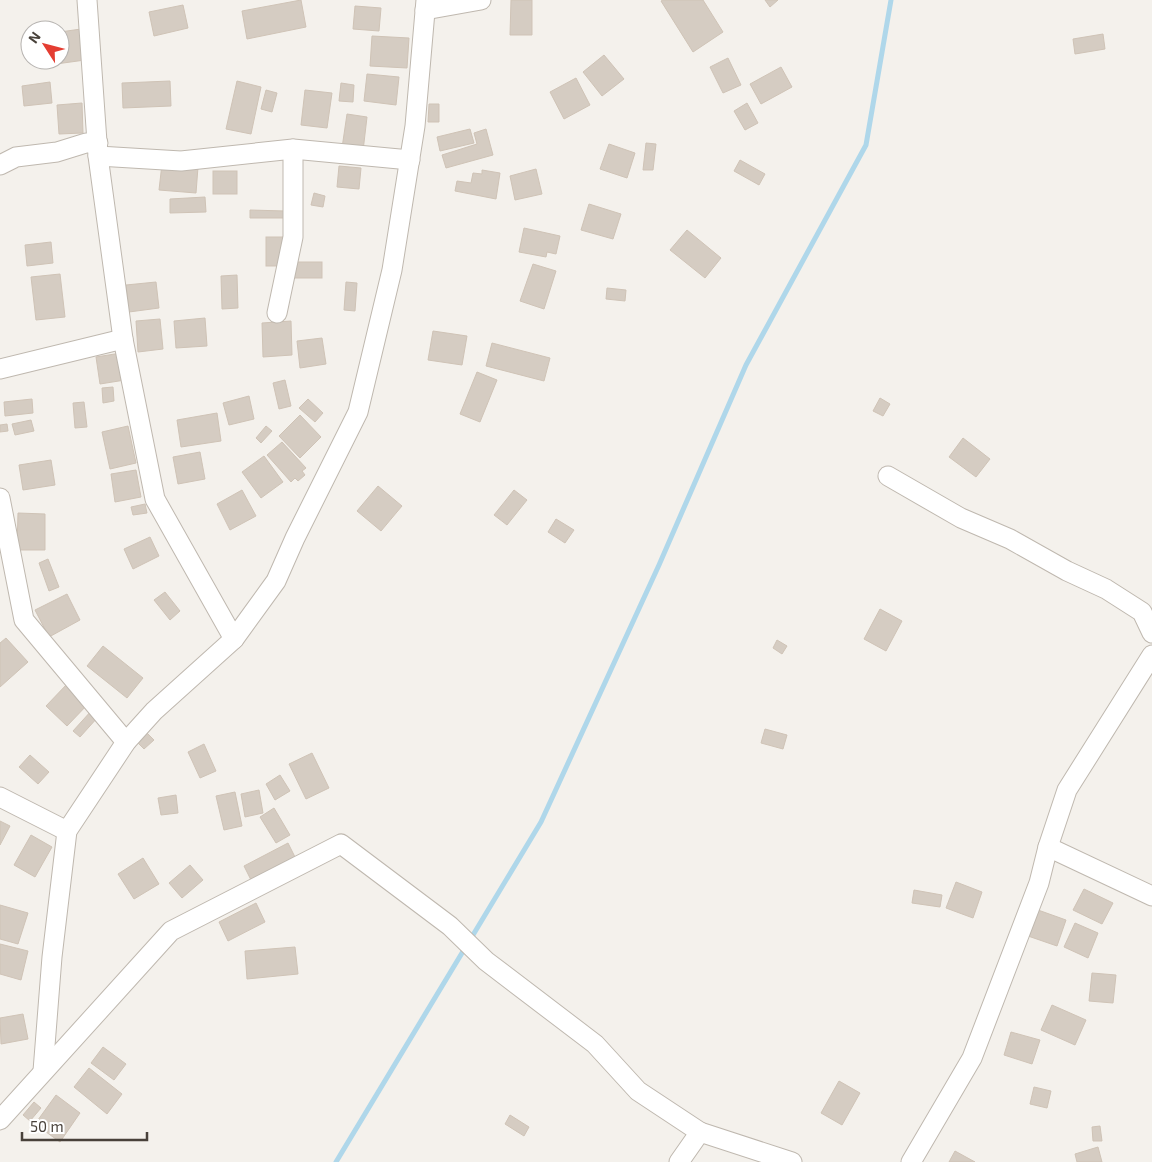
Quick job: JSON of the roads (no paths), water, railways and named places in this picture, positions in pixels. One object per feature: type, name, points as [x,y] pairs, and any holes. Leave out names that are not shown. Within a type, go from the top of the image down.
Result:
[{"type":"street","points":[[87,0],[98,149],[122,339],[155,499],[234,639]]},
{"type":"street","points":[[44,1071],[52,957],[67,831],[126,742],[154,711],[234,639],[276,581],[295,538],[358,412],[392,270],[416,126],[426,5],[482,0]]},
{"type":"street","points":[[0,165],[16,157],[57,152],[86,144],[98,149],[180,161],[293,150],[410,160]]},
{"type":"street","points":[[277,313],[293,237],[293,150]]},
{"type":"street","points":[[0,369],[122,339]]},
{"type":"street","points":[[888,476],[961,518],[1010,539],[1067,571],[1106,589],[1142,612],[1152,633]]},
{"type":"street","points":[[0,498],[24,620],[126,742]]},
{"type":"street","points":[[911,1162],[972,1058],[1039,884],[1048,848],[1067,790],[1152,655]]},
{"type":"street","points":[[0,797],[67,831]]},
{"type":"street","points":[[0,1120],[171,931],[340,844],[450,926],[486,961],[595,1044],[638,1091],[700,1132],[792,1162]]},
{"type":"street","points":[[1048,848],[1152,896]]},
{"type":"street","points":[[679,1162],[700,1132]]},
{"type":"waterway","points":[[470,940],[541,822],[659,565],[746,365],[866,145],[891,0]]},
{"type":"waterway","points":[[336,1162],[465,948]]}]
